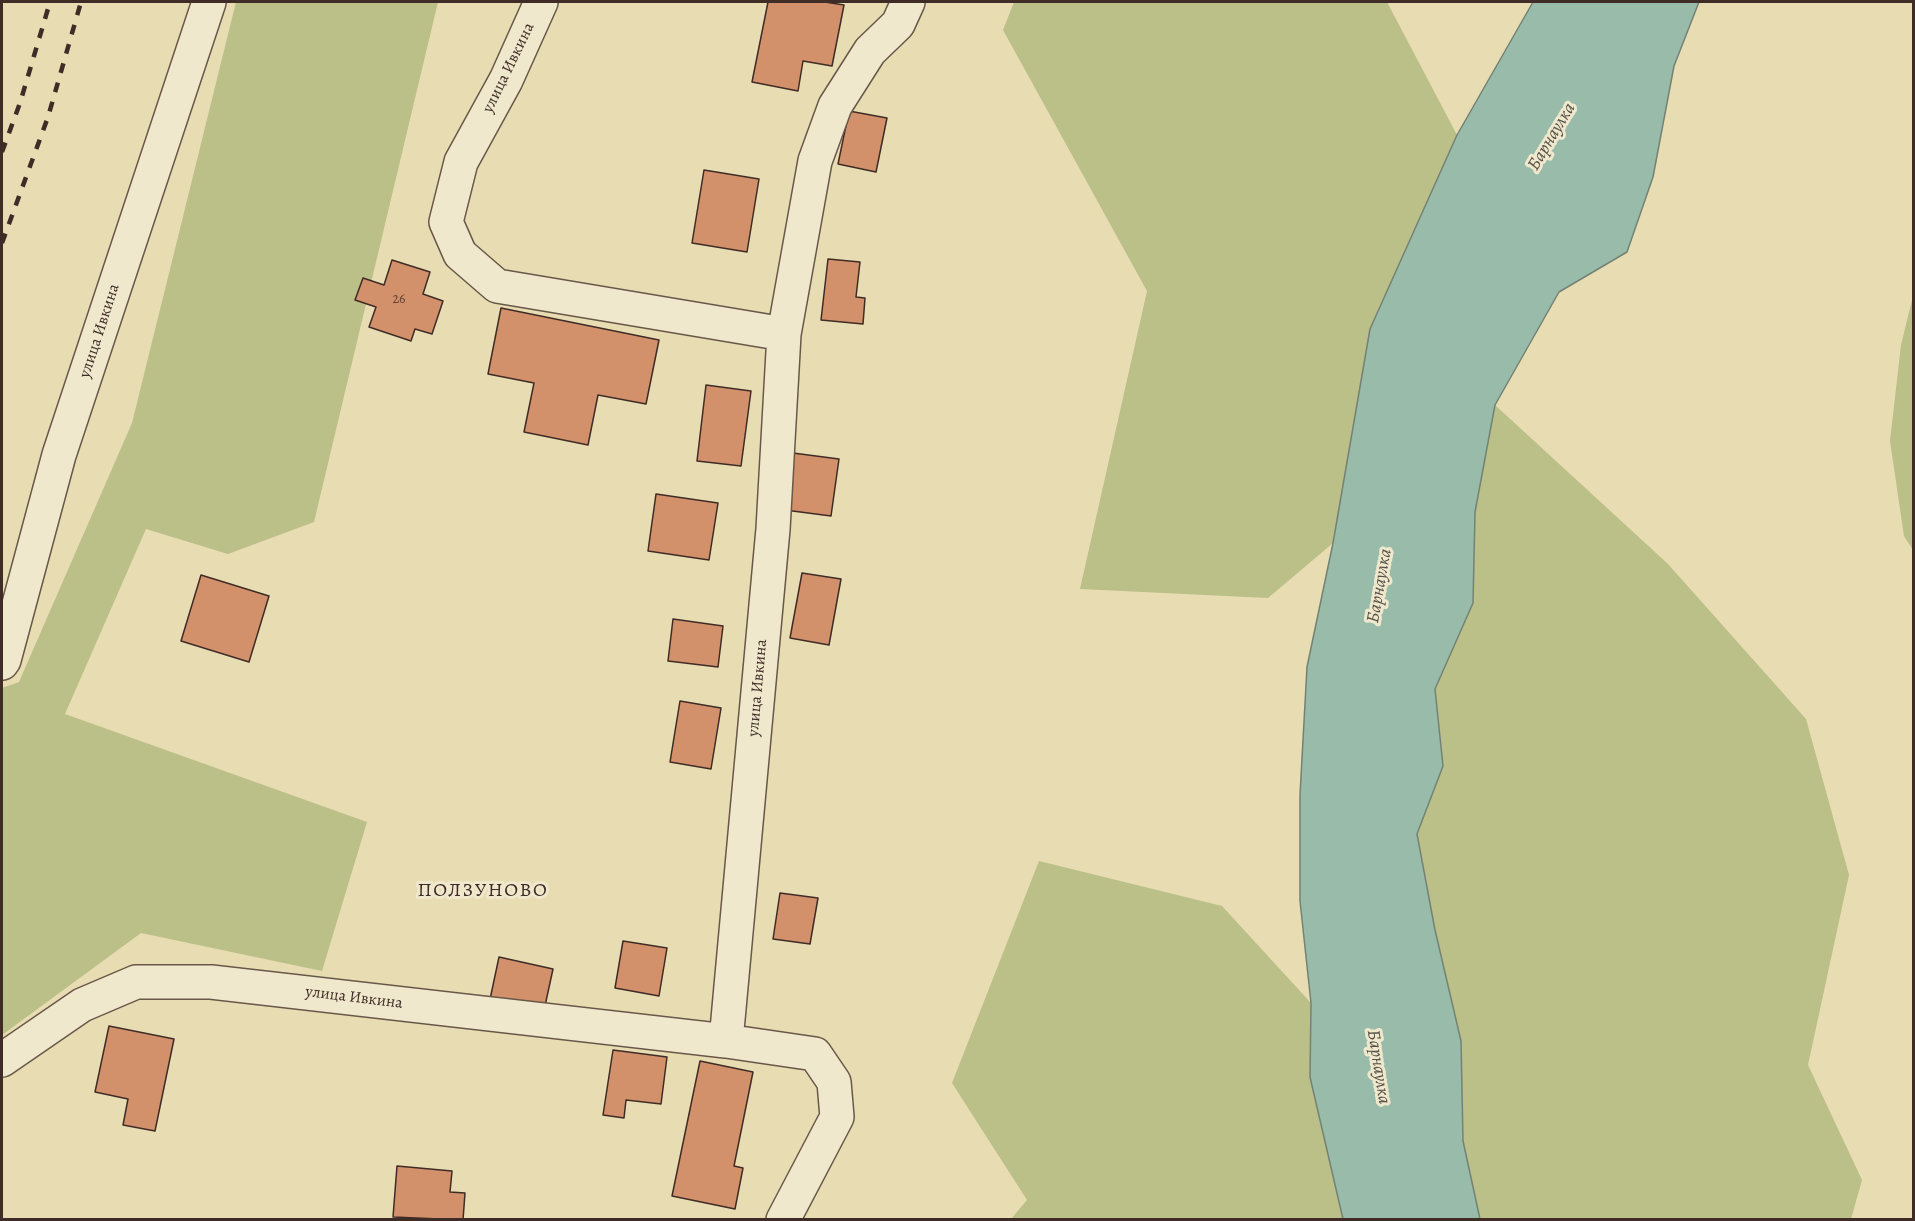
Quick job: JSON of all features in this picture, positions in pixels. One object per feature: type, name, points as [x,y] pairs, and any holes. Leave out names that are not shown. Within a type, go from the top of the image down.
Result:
[{"type":"street","name":"улица Ивкина","points":[[2,663],[59,455],[209,2]]},
{"type":"street","name":"улица Ивкина","points":[[541,2],[506,80],[461,162],[446,222],[460,254],[497,286],[784,334]]},
{"type":"street","name":"улица Ивкина","points":[[726,1041],[773,529],[784,334],[815,161],[835,106],[870,51],[898,24],[908,2]]},
{"type":"street","name":"улица Ивкина","points":[[2,1060],[82,1005],[136,982],[211,982],[726,1041],[815,1054],[834,1082],[837,1117],[783,1220]]},
{"type":"green space","points":[[236,2],[438,2],[314,522],[228,554],[146,529],[65,714],[367,822],[322,971],[141,933],[2,1035],[2,688],[19,682],[132,423]]},
{"type":"green space","points":[[1014,2],[1387,2],[1457,135],[1370,329],[1333,543],[1268,598],[1080,589],[1147,291],[1003,30]]},
{"type":"green space","points":[[1913,296],[1913,550],[1904,536],[1890,441],[1901,345]]},
{"type":"green space","points":[[1495,405],[1668,564],[1806,719],[1849,875],[1808,1065],[1862,1180],[1851,1219],[1480,1219],[1463,1141],[1461,1041],[1435,930],[1417,834],[1443,766],[1435,689],[1473,603],[1475,512]]},
{"type":"green space","points":[[1039,861],[1222,906],[1311,1003],[1310,1077],[1343,1219],[1011,1219],[1027,1200],[952,1083]]},
{"type":"water","name":"Барнаулка","points":[[1533,2],[1699,2],[1674,66],[1653,177],[1627,252],[1559,292],[1495,405],[1475,512],[1473,603],[1435,689],[1443,766],[1417,834],[1435,930],[1461,1041],[1463,1141],[1480,1219],[1343,1219],[1310,1077],[1311,1003],[1300,901],[1300,795],[1307,667],[1333,543],[1370,329],[1457,135]]},
{"type":"building","points":[[768,2],[825,2],[844,5],[832,66],[803,61],[798,91],[752,82]]},
{"type":"building","points":[[849,111],[887,118],[876,172],[838,164]]},
{"type":"building","points":[[704,170],[759,179],[747,252],[692,243]]},
{"type":"building","points":[[828,259],[860,262],[856,297],[865,298],[863,324],[821,320]]},
{"type":"building","points":[[392,260],[430,272],[423,294],[443,301],[432,334],[415,329],[411,341],[369,327],[376,307],[355,300],[363,278],[384,285]]},
{"type":"building","points":[[501,308],[659,340],[646,404],[598,395],[588,445],[524,432],[534,383],[488,374]]},
{"type":"building","points":[[706,385],[751,391],[741,466],[697,461]]},
{"type":"building","points":[[793,453],[839,459],[831,516],[785,510]]},
{"type":"building","points":[[656,494],[718,503],[709,560],[648,551]]},
{"type":"building","points":[[802,573],[841,579],[829,645],[790,638]]},
{"type":"building","points":[[201,575],[269,596],[249,662],[181,641]]},
{"type":"building","points":[[673,619],[723,626],[718,667],[668,661]]},
{"type":"building","points":[[680,701],[721,708],[711,769],[670,762]]},
{"type":"building","points":[[780,893],[818,898],[810,944],[773,939]]},
{"type":"building","points":[[623,941],[667,948],[659,996],[615,988]]},
{"type":"building","points":[[499,957],[553,969],[543,1015],[489,1004]]},
{"type":"building","points":[[109,1026],[174,1039],[155,1131],[123,1125],[128,1099],[95,1092]]},
{"type":"building","points":[[613,1050],[667,1057],[661,1104],[626,1100],[624,1118],[603,1115]]},
{"type":"building","points":[[700,1061],[753,1072],[734,1166],[743,1168],[735,1209],[672,1196]]},
{"type":"building","points":[[397,1166],[452,1171],[450,1192],[465,1193],[463,1220],[393,1217]]},
{"type":"railway","points":[[2,152],[20,103],[50,2]]},
{"type":"railway","points":[[2,243],[48,117],[81,2]]},
{"type":"district","name":"ПОЛЗУНОВО","points":[[483,891]]}]
